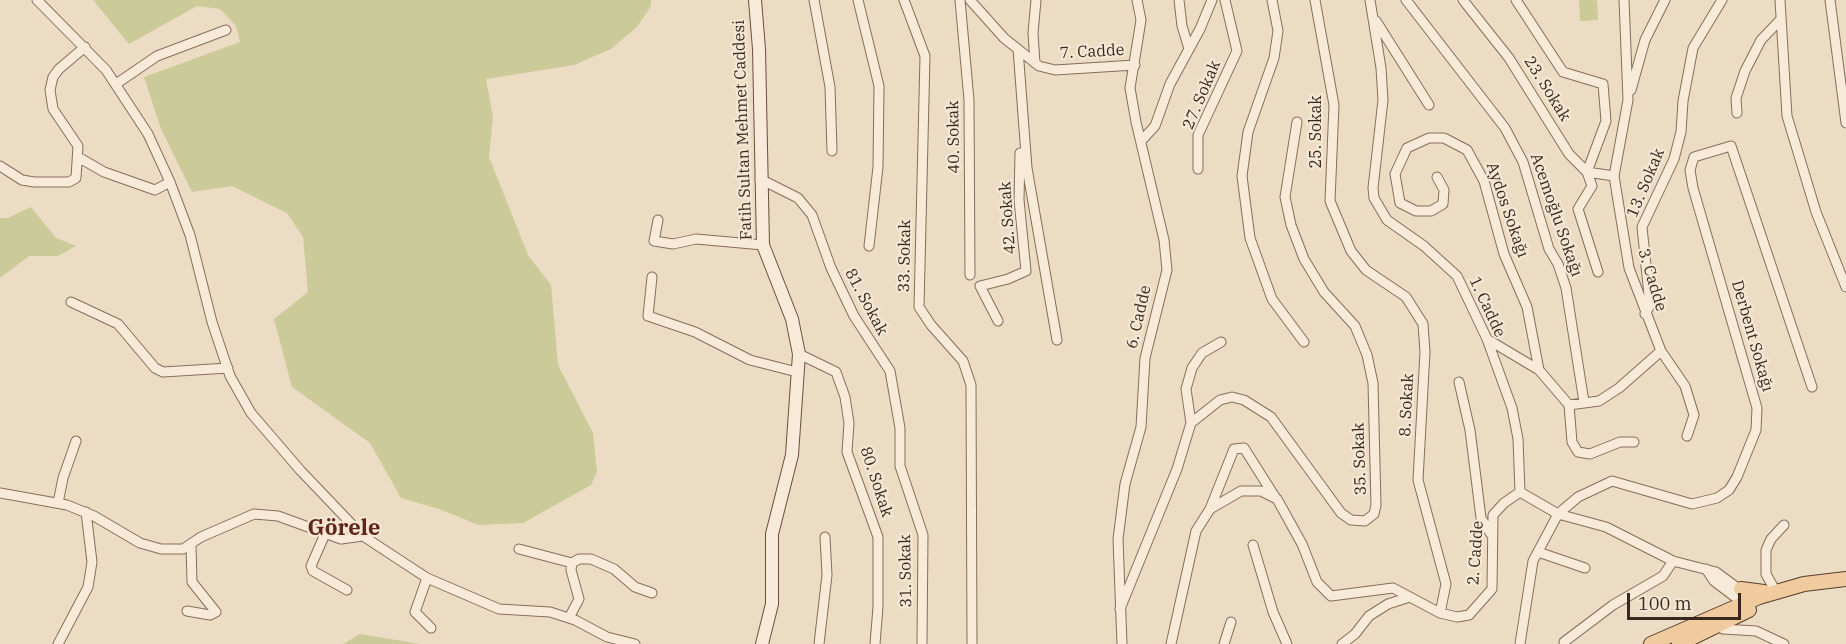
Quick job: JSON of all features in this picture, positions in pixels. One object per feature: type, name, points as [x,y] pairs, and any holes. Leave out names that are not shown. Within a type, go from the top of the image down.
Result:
[{"type":"main road","name":"Fatih Sultan Mehmet Caddesi","points":[[755,0],[760,75],[760,179],[763,245],[792,319],[799,354],[792,455],[772,534],[772,604],[762,644]]},
{"type":"main road","points":[[1651,644],[1720,619],[1730,602],[1804,584],[1846,579]]},
{"type":"main road","points":[[1685,641],[1743,600],[1776,592]]},
{"type":"main road","points":[[1685,641],[1720,619],[1743,600]]},
{"type":"street","points":[[38,0],[85,47],[116,84],[147,134],[170,182],[190,236],[212,322],[228,368],[239,394],[260,426],[363,536],[427,579],[499,609],[550,612],[569,618],[608,640],[635,644]]},
{"type":"street","points":[[814,0],[830,87],[832,151]]},
{"type":"street","points":[[858,0],[879,86],[878,167],[870,246]]},
{"type":"street","name":"33. Sokak","points":[[904,0],[926,56],[920,308],[931,325],[963,361],[971,385],[972,644]]},
{"type":"street","name":"40. Sokak","points":[[960,0],[969,100],[970,275]]},
{"type":"street","name":"7. Cadde","points":[[970,0],[1035,63],[1055,70],[1135,65]]},
{"type":"street","points":[[1035,63],[1033,33],[1036,0]]},
{"type":"street","name":"6. Cadde","points":[[1122,644],[1118,539],[1125,484],[1141,427],[1145,358],[1167,270],[1164,240],[1130,88],[1141,20],[1137,0]]},
{"type":"street","points":[[1179,0],[1182,26],[1190,49]]},
{"type":"street","points":[[1142,140],[1155,126],[1170,84],[1190,49],[1212,0]]},
{"type":"street","name":"27. Sokak","points":[[1198,169],[1198,135],[1237,51],[1225,0]]},
{"type":"street","points":[[1272,0],[1278,31],[1274,58],[1248,132],[1242,176],[1250,238],[1272,299],[1304,342]]},
{"type":"street","name":"25. Sokak","points":[[1315,0],[1334,105],[1330,201],[1340,227]]},
{"type":"street","name":"1. Cadde","points":[[1370,0],[1383,100],[1373,188],[1374,198],[1387,220],[1424,246],[1457,276],[1487,339],[1512,408],[1518,439],[1520,492]]},
{"type":"street","name":"Acemoğlu Sokağı","points":[[1406,0],[1505,128],[1523,162],[1549,249],[1558,264],[1566,288],[1584,402]]},
{"type":"street","name":"23. Sokak","points":[[1463,0],[1509,58],[1569,154],[1587,172]]},
{"type":"street","points":[[1516,0],[1563,72],[1603,84],[1606,121],[1587,172],[1592,186],[1578,209],[1598,272]]},
{"type":"street","name":"3. Cadde","points":[[1624,0],[1628,100],[1614,176],[1629,268],[1661,351],[1685,386],[1694,415],[1687,436]]},
{"type":"street","points":[[1628,100],[1645,40],[1665,0]]},
{"type":"street","name":"13. Sokak","points":[[1646,314],[1650,305],[1642,227],[1674,159],[1681,132],[1683,100],[1693,48],[1722,0]]},
{"type":"street","points":[[1780,0],[1786,116],[1816,212],[1846,287]]},
{"type":"street","points":[[1830,0],[1846,123]]},
{"type":"street","points":[[1373,16],[1429,105]]},
{"type":"street","points":[[1737,113],[1736,98],[1745,71],[1761,40],[1781,19]]},
{"type":"street","points":[[116,84],[157,56],[226,30]]},
{"type":"street","points":[[0,166],[22,180],[69,182],[76,178],[78,146],[53,109],[50,90],[53,77],[59,69],[85,47]]},
{"type":"street","name":"42. Sokak","points":[[1018,49],[1027,168],[1057,340]]},
{"type":"street","name":"42. Sokak","points":[[998,321],[980,286],[1008,279],[1026,271],[1019,200],[1021,110]]},
{"type":"street","name":"35. Sokak","points":[[1191,423],[1220,400],[1232,397],[1244,400],[1271,417],[1341,513],[1351,520],[1365,521],[1374,514],[1376,505],[1373,383],[1367,355],[1355,326],[1324,292],[1304,259],[1291,225],[1285,197],[1297,122]]},
{"type":"street","name":"Aydos Sokağı","points":[[1437,177],[1444,190],[1443,204],[1431,211],[1416,211],[1400,204],[1395,174],[1407,148],[1429,138],[1444,138],[1467,150],[1484,181],[1504,254],[1527,307],[1539,370]]},
{"type":"street","name":"Derbent Sokağı","points":[[1520,644],[1533,561],[1558,514],[1578,497],[1612,481],[1692,504],[1717,498],[1729,490],[1737,477],[1756,430],[1757,408],[1693,188],[1690,170],[1694,157],[1731,146],[1812,387]]},
{"type":"street","points":[[78,157],[104,172],[155,190],[170,182]]},
{"type":"street","points":[[1587,172],[1614,176]]},
{"type":"street","name":"81. Sokak","points":[[760,179],[798,198],[812,215],[831,268],[854,316],[890,370],[900,428],[900,466]]},
{"type":"street","points":[[658,220],[654,241],[673,244],[696,239],[763,245]]},
{"type":"street","name":"8. Sokak","points":[[1340,227],[1352,251],[1366,270],[1406,297],[1422,324],[1425,352],[1418,480],[1446,584],[1440,613]]},
{"type":"street","points":[[652,277],[648,316],[695,332],[750,360],[797,372]]},
{"type":"street","points":[[71,302],[118,324],[155,368],[163,372],[228,368]]},
{"type":"street","points":[[1487,339],[1539,370],[1569,405],[1572,442],[1578,452],[1590,454],[1620,442],[1634,442]]},
{"type":"street","points":[[1120,609],[1178,469],[1191,423],[1186,389],[1192,368],[1202,352],[1221,342]]},
{"type":"street","points":[[1569,405],[1599,401],[1619,388],[1661,351]]},
{"type":"street","name":"80. Sokak","points":[[799,354],[836,372],[845,397],[849,423],[847,452],[878,537],[878,607],[875,644]]},
{"type":"street","points":[[1460,382],[1470,430],[1481,518],[1491,535]]},
{"type":"street","points":[[58,503],[63,478],[76,441]]},
{"type":"street","name":"2. Cadde","points":[[1210,509],[1234,449],[1244,448],[1302,544],[1317,582],[1331,596],[1393,588],[1440,613],[1457,617],[1469,615],[1491,589],[1493,515],[1504,503],[1520,492]]},
{"type":"street","name":"31. Sokak","points":[[900,466],[923,535],[922,644]]},
{"type":"street","points":[[1171,644],[1196,531],[1210,509],[1241,491],[1261,490],[1277,500]]},
{"type":"street","points":[[1520,492],[1558,514],[1606,527],[1673,561],[1706,569],[1723,576],[1743,600]]},
{"type":"street","points":[[0,493],[58,503],[86,512],[140,543],[161,549],[183,549],[201,537],[254,514],[278,516],[341,539],[363,536]]},
{"type":"street","points":[[58,644],[88,587],[92,562],[86,512]]},
{"type":"street","points":[[1776,592],[1766,574],[1766,550],[1771,539],[1784,525]]},
{"type":"street","points":[[325,534],[311,566],[313,571],[347,590]]},
{"type":"street","points":[[819,644],[827,574],[825,537]]},
{"type":"street","points":[[188,611],[210,615],[216,612],[192,582],[191,544]]},
{"type":"street","points":[[1253,545],[1273,612],[1287,644]]},
{"type":"street","points":[[519,549],[572,563]]},
{"type":"street","points":[[1538,552],[1585,568]]},
{"type":"street","points":[[569,618],[579,599],[570,570],[572,563],[579,559],[591,559],[614,569],[635,587],[652,593]]},
{"type":"street","points":[[1564,642],[1613,605],[1663,576],[1673,561]]},
{"type":"street","points":[[427,579],[415,612],[431,628]]},
{"type":"street","points":[[1342,644],[1355,634],[1369,616],[1388,604],[1410,597]]},
{"type":"street","points":[[1720,619],[1723,629],[1756,631],[1784,644]]},
{"type":"street","points":[[1224,644],[1231,622]]},
{"type":"shaded area","points":[[93,0],[651,0],[651,6],[637,27],[611,49],[574,65],[486,79],[493,117],[489,157],[528,255],[551,285],[558,365],[593,433],[597,472],[591,485],[523,523],[479,525],[439,509],[401,498],[370,443],[292,387],[274,319],[308,292],[303,237],[287,213],[232,186],[192,192],[161,129],[144,77],[240,42],[236,26],[220,9],[197,6],[129,44]]},
{"type":"shaded area","points":[[1579,0],[1597,0],[1598,20],[1580,21]]},
{"type":"shaded area","points":[[31,207],[56,238],[76,246],[58,256],[29,256],[0,278],[0,218],[8,218]]},
{"type":"shaded area","points":[[360,634],[420,644],[343,644]]},
{"type":"district","name":"Görele","points":[[344,529]]}]
